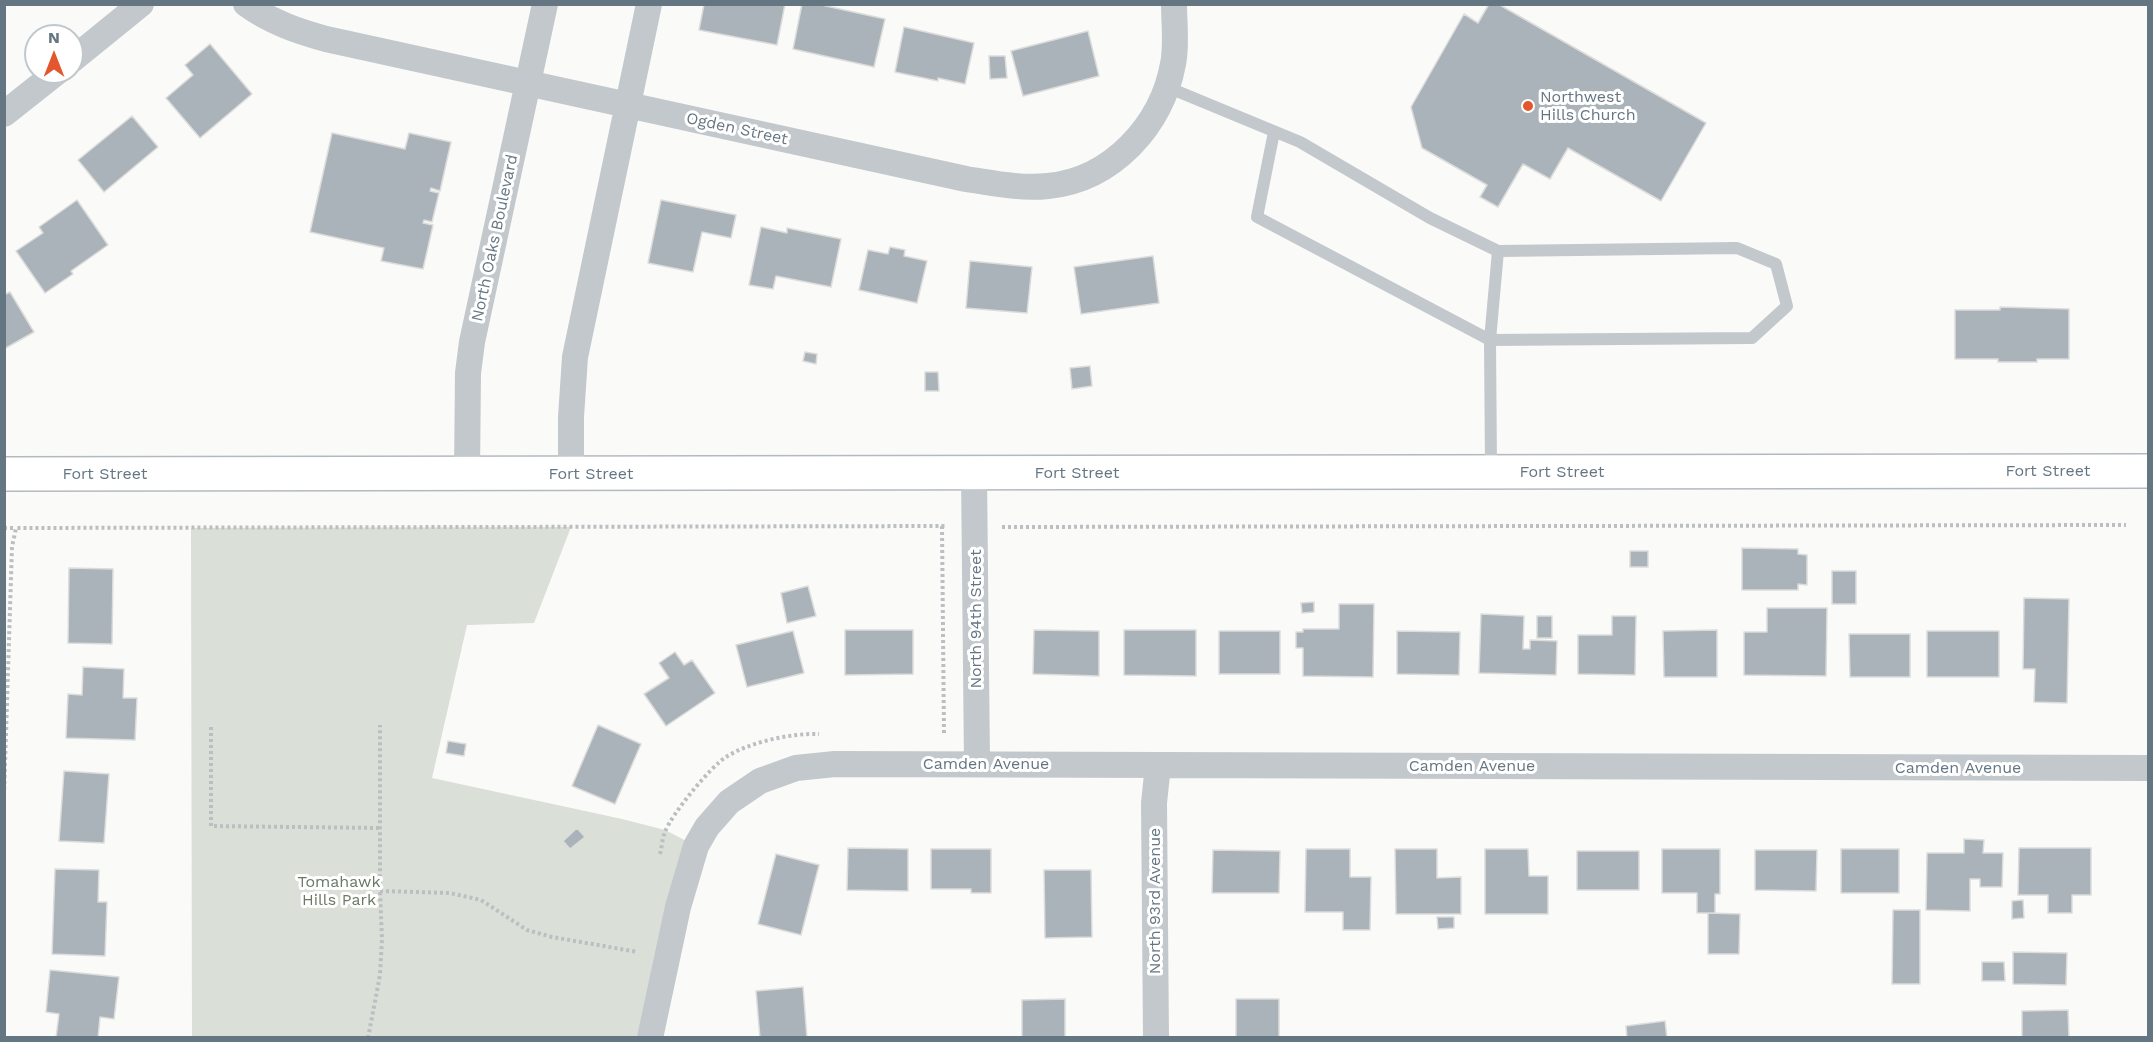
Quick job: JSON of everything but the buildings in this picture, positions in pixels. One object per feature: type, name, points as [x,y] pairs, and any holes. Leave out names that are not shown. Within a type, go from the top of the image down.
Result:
[{"type":"main road","name":"Fort Street","points":[[4,474],[2148,471]]},
{"type":"street","points":[[84,50],[141,4]]},
{"type":"street","name":"Ogden Street","points":[[246,4],[266,18],[296,31],[966,179],[1008,186],[1034,187],[1078,180],[1109,165],[1142,134],[1158,110],[1174,61],[1174,4]]},
{"type":"street","name":"North Oaks Boulevard","points":[[467,474],[468,373],[472,342],[545,4]]},
{"type":"street","points":[[571,474],[571,417],[575,357],[649,4]]},
{"type":"street","points":[[4,114],[42,84]]},
{"type":"street","name":"North 94th Street","points":[[974,473],[977,764]]},
{"type":"street","name":"Camden Avenue","points":[[655,1032],[662,980],[678,907],[696,846],[707,827],[729,802],[760,781],[796,768],[835,764],[2148,768]]},
{"type":"street","name":"North 93rd Avenue","points":[[1156,1038],[1154,803],[1158,765]]},
{"type":"lane","points":[[1167,87],[1300,142],[1430,218],[1498,251],[1737,248],[1776,264],[1786,306],[1752,338],[1490,340],[1257,217],[1274,132]]},
{"type":"lane","points":[[1491,472],[1490,340],[1498,251]]},
{"type":"path","points":[[1004,527],[2126,525]]},
{"type":"path","points":[[4,528],[942,526],[944,735]]},
{"type":"path","points":[[4,796],[12,547],[16,528]]},
{"type":"path","points":[[368,1038],[380,975],[382,940],[380,725]]},
{"type":"path","points":[[211,727],[212,826],[380,828]]},
{"type":"path","points":[[380,891],[450,893],[481,900],[527,930],[552,937],[639,952]]},
{"type":"green space","name":"Tomahawk Hills Park","points":[[571,527],[534,623],[467,625],[432,778],[665,830],[696,846],[650,1037],[192,1037],[191,528]]},
{"type":"place","name":"Northwest Hills Church","points":[[1528,106]]}]
